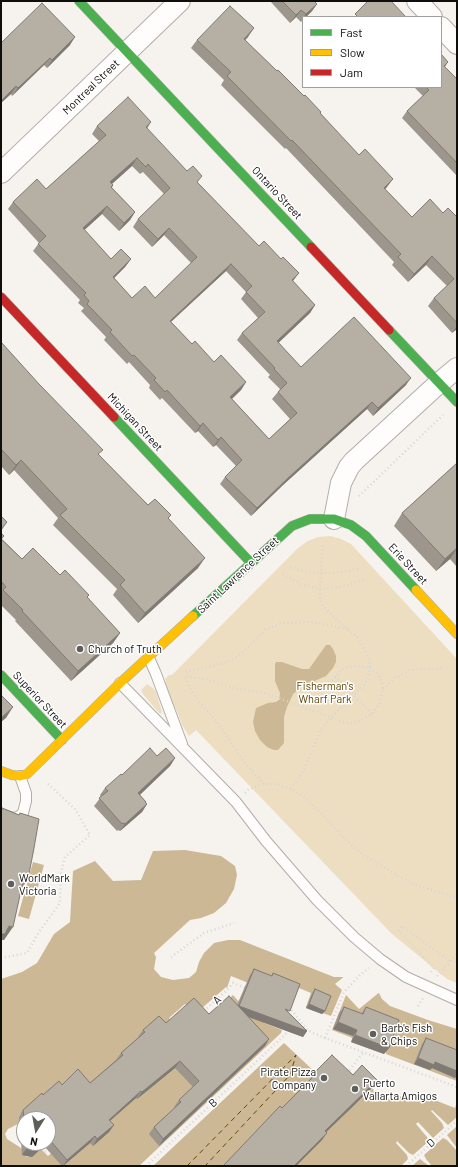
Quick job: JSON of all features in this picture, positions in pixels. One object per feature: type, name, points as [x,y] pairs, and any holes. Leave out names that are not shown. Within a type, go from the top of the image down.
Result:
[{"type":"street","name":"Ontario Street","points":[[79,1],[457,402]]},
{"type":"street","name":"Montreal Street","points":[[1,173],[180,1]]},
{"type":"street","points":[[417,1],[431,16]]},
{"type":"street","points":[[442,28],[457,44]]},
{"type":"street","name":"Michigan Street","points":[[1,297],[251,563]]},
{"type":"street","points":[[334,519],[341,483],[354,461],[457,368]]},
{"type":"street","name":"Saint Lawrence Street","points":[[20,776],[27,774],[33,769],[120,683],[292,526],[310,519],[334,519]]},
{"type":"street","name":"Erie Street","points":[[334,519],[351,525],[366,536],[457,634]]},
{"type":"street","name":"Superior Street","points":[[1,675],[62,740]]},
{"type":"street","points":[[1,771],[20,776]]},
{"type":"lane","points":[[148,658],[156,674],[183,748]]},
{"type":"lane","points":[[120,683],[236,802],[266,841],[317,900],[354,937],[380,959],[406,977],[457,1000]]},
{"type":"lane","points":[[1,814],[13,818],[18,817],[23,813],[26,793],[20,776]]},
{"type":"path","points":[[338,496],[351,498],[358,497],[446,412]]},
{"type":"path","points":[[291,789],[303,772],[321,729],[364,684],[368,677],[370,668],[368,656],[358,638],[322,605],[320,589],[323,544]]},
{"type":"path","points":[[290,567],[302,571],[322,573],[335,573],[358,569]]},
{"type":"path","points":[[283,574],[301,584],[320,589],[345,586],[364,579]]},
{"type":"path","points":[[186,672],[214,666],[235,658],[265,630],[282,623],[304,621],[349,629]]},
{"type":"path","points":[[264,784],[243,761],[221,727],[198,700],[191,690],[186,676],[210,680],[236,689],[262,692],[341,722],[351,723],[360,721],[372,714],[380,704],[383,689],[381,680],[377,673],[370,668],[354,666],[341,670],[333,680],[327,683]]},
{"type":"path","points":[[383,689],[395,678],[410,670],[440,669],[443,667]]},
{"type":"path","points":[[335,676],[372,714]]},
{"type":"path","points":[[1,958],[27,953],[39,932],[60,903],[60,872],[65,857],[90,835],[75,809],[33,769]]},
{"type":"path","points":[[236,802],[249,789],[264,784],[276,784],[291,789],[304,797],[348,842],[362,854],[416,885],[457,898]]},
{"type":"path","points":[[171,958],[204,932],[234,923]]},
{"type":"path","points":[[431,972],[434,968],[399,931],[402,926],[450,961]]},
{"type":"path","points":[[438,974],[457,954]]},
{"type":"path","points":[[325,1038],[344,992],[360,975]]},
{"type":"path","name":"A","points":[[203,1011],[233,983],[246,988]]},
{"type":"path","points":[[286,1004],[307,1030],[363,1053],[457,1087]]},
{"type":"path","name":"B","points":[[146,1166],[294,1026]]},
{"type":"path","points":[[343,1079],[363,1053]]},
{"type":"path","name":"D","points":[[406,1166],[457,1121]]},
{"type":"green space","name":"Fisherman's Wharf Park","points":[[330,536],[351,544],[457,659],[457,983],[447,979],[392,934],[196,730],[189,736],[182,725],[176,709],[157,690],[166,681],[165,679],[169,675],[172,675],[298,548],[308,541],[318,537]]},
{"type":"green space","points":[[147,684],[156,692],[162,712],[160,714],[141,690]]},
{"type":"shaded area","points":[[326,645],[330,645],[336,656],[336,662],[333,668],[326,676],[303,686],[293,694],[284,717],[284,743],[278,750],[267,747],[260,740],[255,731],[253,722],[256,708],[279,700],[280,693],[275,681],[276,662],[282,662],[302,669],[309,669]]},
{"type":"shaded area","points":[[185,850],[221,856],[235,866],[237,875],[234,889],[226,903],[214,913],[190,920],[154,953],[156,957],[154,969],[161,977],[173,980],[189,978],[196,972],[204,953],[214,943],[228,940],[240,940],[334,977],[342,977],[378,991],[382,999],[390,1006],[457,1029],[457,1166],[1,1166],[1,979],[22,972],[37,963],[54,934],[70,922],[73,871],[95,861],[113,881],[141,880],[153,851]]},
{"type":"shaded area","points":[[33,862],[44,865],[29,919],[18,916]]},
{"type":"pier","points":[[231,976],[293,1001],[299,988],[311,993],[306,1007],[331,1016],[342,990],[335,984],[345,976],[369,983],[381,991],[359,1009],[346,995],[332,1030],[386,1051],[386,1054],[457,1081],[457,1102],[455,1108],[419,1094],[375,1100],[373,1088],[353,1106],[338,1092],[320,1095],[308,1082],[316,1073],[284,1043],[153,1166],[139,1166],[281,1033],[282,1030],[264,1023],[271,1006],[247,1011],[233,995],[56,1149],[56,1136],[178,1029],[169,1018],[185,1004],[194,1013],[185,1023],[226,987],[227,988]]},
{"type":"pier","points":[[432,1110],[448,1125],[457,1117],[457,1126],[447,1135],[457,1148],[457,1151],[447,1140],[443,1138],[424,1155],[432,1166],[429,1166],[420,1159],[412,1166],[401,1166],[408,1159],[407,1155],[396,1143],[397,1141],[413,1155],[429,1141],[416,1124],[418,1122],[433,1138],[444,1128],[442,1123],[431,1111]]},
{"type":"pier","points":[[16,1125],[16,1145],[7,1139],[5,1134],[8,1129]]},
{"type":"pier","points":[[23,1151],[35,1151],[27,1157]]},
{"type":"pier","points":[[43,1151],[54,1151],[48,1156]]},
{"type":"building","points":[[282,1],[314,1],[317,4],[306,14],[301,10],[296,15]]},
{"type":"building","points":[[368,1],[391,1],[405,16],[357,16],[355,14]]},
{"type":"building","points":[[42,3],[75,37],[52,60],[50,58],[18,88],[16,86],[1,101],[1,43]]},
{"type":"building","points":[[230,6],[254,28],[244,39],[304,96],[305,95],[359,155],[365,149],[393,179],[384,188],[412,217],[430,199],[443,213],[448,208],[457,217],[457,323],[434,298],[454,279],[432,256],[414,274],[398,257],[401,254],[292,140],[291,141],[227,76],[231,72],[197,40]]},
{"type":"building","points":[[442,55],[448,62],[444,66],[457,79],[457,163],[407,111],[429,90],[427,88],[442,88]]},
{"type":"building","points":[[128,97],[151,122],[146,127],[187,171],[193,166],[202,176],[197,182],[259,246],[264,241],[281,259],[283,257],[299,273],[292,280],[315,305],[277,341],[301,367],[354,317],[411,378],[378,408],[372,402],[257,508],[225,477],[242,460],[221,437],[218,440],[203,423],[200,426],[167,390],[165,392],[154,380],[156,378],[134,355],[132,356],[110,332],[112,330],[87,304],[89,301],[84,295],[86,293],[38,244],[46,236],[13,202],[37,179],[46,189],[106,135],[97,126]],"holes":[[[137,158],[146,167],[148,164],[170,188],[138,219],[158,239],[169,228],[197,257],[155,298],[145,286],[132,298],[113,277],[131,259],[121,249],[111,259],[83,228],[107,206],[124,223],[135,212],[111,187],[113,185],[110,182]],[[231,264],[252,286],[246,292],[265,312],[242,333],[287,383],[278,392],[297,413],[269,439],[230,397],[246,382],[221,355],[214,362],[195,341],[192,344],[170,321]]]},
{"type":"building","points":[[1,342],[39,384],[103,450],[98,454],[148,505],[155,499],[171,515],[168,518],[205,558],[145,613],[120,585],[125,580],[60,515],[67,509],[21,460],[16,465],[1,449]]},
{"type":"building","points":[[457,463],[457,548],[445,559],[402,513]]},
{"type":"building","points":[[1,516],[7,522],[1,529]]},
{"type":"building","points":[[1,539],[22,559],[33,548],[60,575],[65,570],[89,595],[87,597],[120,633],[78,671],[3,590],[6,587],[1,581]]},
{"type":"building","points":[[1,695],[13,707],[1,718]]},
{"type":"building","points":[[150,748],[157,756],[166,748],[175,758],[138,793],[147,804],[125,824],[122,824],[99,798],[108,791],[105,788],[121,774],[122,775]]},
{"type":"building","name":"WorldMark Victoria","points":[[2,808],[19,815],[20,813],[39,819],[28,879],[24,877],[13,927],[9,926],[5,934],[1,934]]},
{"type":"building","points":[[254,969],[272,976],[273,973],[300,984],[290,1011],[285,1009],[307,1031],[239,1006]]},
{"type":"building","points":[[315,989],[331,996],[325,1011],[309,1004]]},
{"type":"building","points":[[229,996],[269,1039],[163,1139],[154,1127],[181,1102],[179,1100],[199,1081],[180,1061],[142,1092],[141,1091],[109,1120],[114,1125],[97,1139],[95,1136],[67,1160],[56,1147],[56,1111],[23,1111],[42,1093],[43,1095],[59,1081],[62,1085],[78,1069],[90,1083],[123,1055],[121,1053],[145,1032],[143,1030],[159,1016],[166,1023],[194,998],[209,1014]]},
{"type":"building","points":[[344,1007],[363,1014],[366,1007],[399,1020],[389,1048],[355,1035],[357,1030],[338,1022]]},
{"type":"building","points":[[426,1038],[457,1050],[457,1071],[435,1062],[434,1065],[418,1058]]},
{"type":"building","points":[[332,1055],[353,1075],[362,1065],[377,1080],[325,1131],[327,1133],[294,1166],[223,1166],[280,1106],[282,1108],[314,1076],[312,1075]]},
{"type":"ferry route","points":[[187,1166],[296,1055],[290,1075],[205,1166]]},
{"type":"traffic: fast","points":[[79,1],[311,247]]},
{"type":"traffic: fast","points":[[389,330],[457,402]]},
{"type":"traffic: fast","points":[[114,417],[251,563]]},
{"type":"traffic: fast","points":[[193,616],[292,526],[310,519],[334,519],[351,525],[366,536],[416,590]]},
{"type":"traffic: fast","points":[[1,675],[62,740]]},
{"type":"traffic: slow","points":[[416,590],[457,634]]},
{"type":"traffic: slow","points":[[1,771],[20,776],[27,774],[120,683],[193,616]]},
{"type":"traffic: jam","points":[[311,247],[389,330]]},
{"type":"traffic: jam","points":[[1,297],[114,417]]},
{"type":"place","name":"Church of Truth","points":[[80,649]]},
{"type":"place","name":"WorldMark Victoria","points":[[11,884]]},
{"type":"place","name":"Barb's Fish & Chips","points":[[373,1034]]},
{"type":"place","name":"Pirate Pizza Company","points":[[324,1078]]},
{"type":"place","name":"Puerto Vallarta Amigos","points":[[355,1089]]}]
